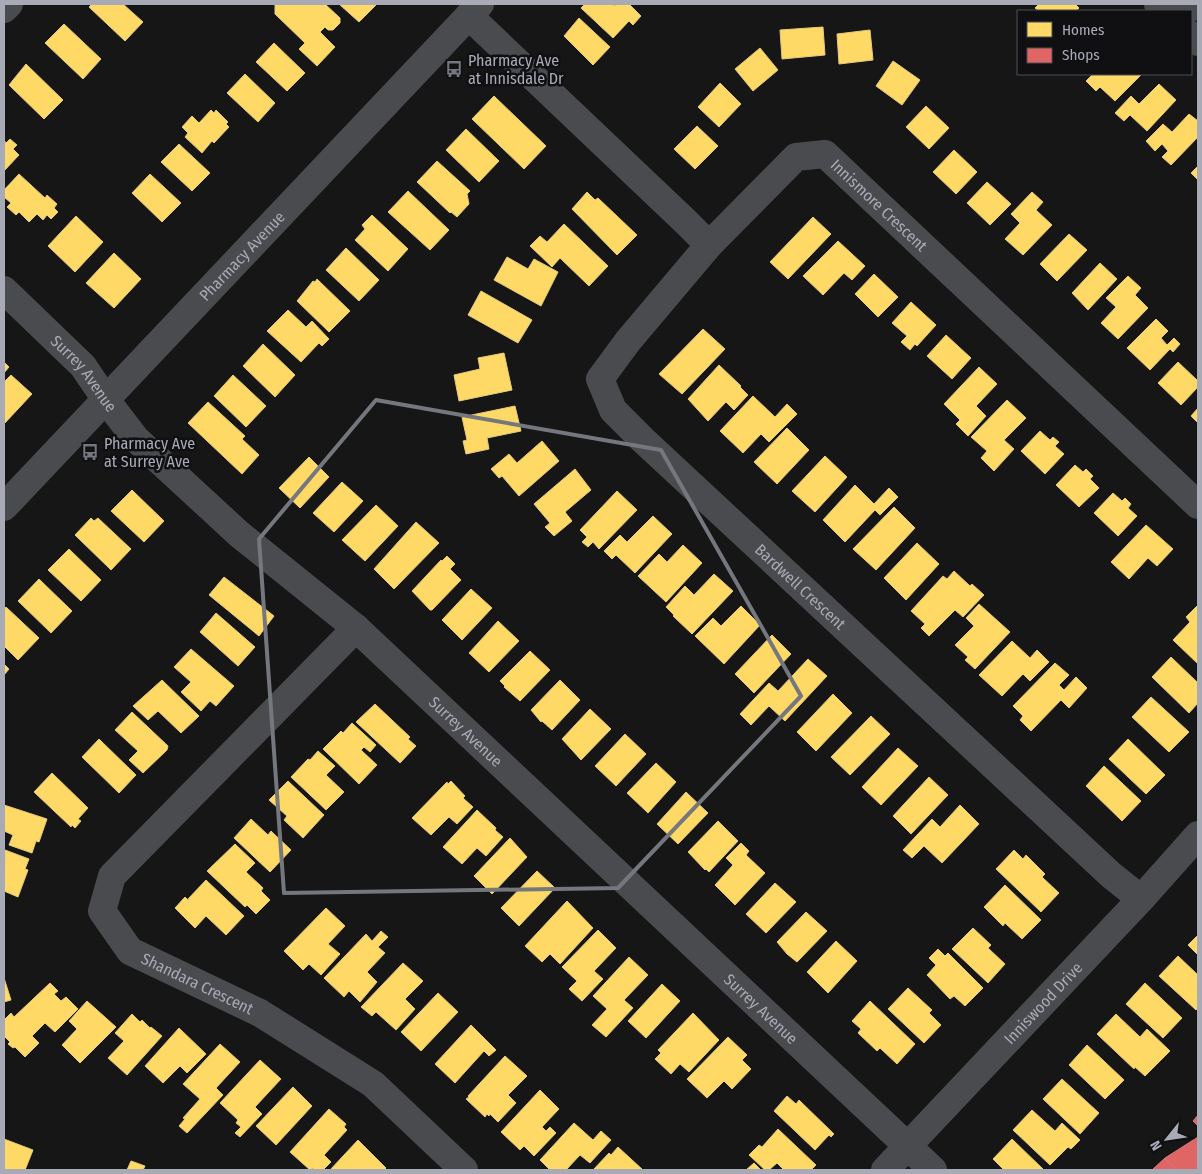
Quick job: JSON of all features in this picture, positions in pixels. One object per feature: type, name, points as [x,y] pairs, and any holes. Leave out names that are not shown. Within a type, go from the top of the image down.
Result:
[{"type":"street","points":[[4,9],[8,4]]},
{"type":"street","points":[[475,10],[708,246]]},
{"type":"street","name":"Pharmacy Avenue","points":[[4,507],[475,10]]},
{"type":"street","name":"Innismore Crescent","points":[[708,246],[796,157],[825,154],[1198,505]]},
{"type":"street","name":"Bardwell Crescent","points":[[708,246],[628,341],[600,379],[613,410],[1096,862],[1141,899]]},
{"type":"street","name":"Surrey Avenue","points":[[4,290],[83,366],[136,439],[239,534],[356,628],[933,1170]]},
{"type":"street","name":"Shandara Crescent","points":[[356,628],[112,876],[102,911],[130,951],[260,1013],[373,1084],[464,1170]]},
{"type":"street","name":"Inniswood Drive","points":[[885,1170],[1141,899],[1198,835]]},
{"type":"highlighted area","points":[[376,400],[661,450],[801,696],[618,888],[284,893],[259,539]]},
{"type":"building: Homes","points":[[92,4],[123,4],[143,22],[125,41],[89,7]]},
{"type":"building: Homes","points":[[275,4],[325,4],[340,18],[340,23],[333,30],[328,30],[325,27],[320,32],[335,47],[317,66],[299,49],[305,43],[275,14]]},
{"type":"building: Homes","points":[[339,4],[377,4],[359,22]]},
{"type":"building: Homes","points":[[585,4],[612,4],[615,6],[617,4],[629,4],[641,16],[633,25],[629,21],[613,38],[581,8]]},
{"type":"building: Homes","points":[[1039,4],[1075,4],[1079,8],[1077,10],[1038,10],[1035,8]]},
{"type":"building: Homes","points":[[579,18],[610,47],[593,65],[564,36]]},
{"type":"building: Homes","points":[[64,24],[101,59],[83,79],[45,43]]},
{"type":"building: Homes","points":[[823,27],[825,55],[782,59],[780,30]]},
{"type":"building: Homes","points":[[870,30],[873,60],[839,64],[837,34]]},
{"type":"building: Homes","points":[[274,43],[305,73],[287,91],[256,62]]},
{"type":"building: Homes","points":[[760,48],[778,70],[753,91],[735,69]]},
{"type":"building: Homes","points":[[893,61],[920,80],[902,105],[876,86]]},
{"type":"building: Homes","points":[[26,64],[63,100],[44,119],[9,85]]},
{"type":"building: Homes","points":[[245,74],[275,103],[258,122],[227,93]]},
{"type":"building: Homes","points":[[1092,75],[1141,75],[1115,101],[1100,87],[1096,91],[1086,81]]},
{"type":"building: Homes","points":[[720,83],[741,104],[719,127],[698,107]]},
{"type":"building: Homes","points":[[1159,84],[1176,100],[1147,131],[1130,115],[1124,121],[1115,113],[1131,96],[1139,104]]},
{"type":"building: Homes","points":[[494,96],[546,146],[524,169],[472,119]]},
{"type":"building: Homes","points":[[926,106],[949,128],[929,149],[906,127]]},
{"type":"building: Homes","points":[[211,110],[214,113],[216,110],[228,122],[226,124],[229,127],[214,143],[212,141],[202,153],[185,137],[188,133],[182,127],[192,116],[199,123]]},
{"type":"building: Homes","points":[[1189,114],[1198,121],[1198,137],[1171,165],[1162,157],[1168,151],[1162,144],[1155,151],[1146,141],[1163,124],[1172,132]]},
{"type":"building: Homes","points":[[697,126],[718,146],[695,169],[674,149]]},
{"type":"building: Homes","points":[[466,129],[499,161],[479,182],[446,150]]},
{"type":"building: Homes","points":[[10,139],[17,145],[13,149],[19,155],[4,171],[4,140],[6,143]]},
{"type":"building: Homes","points":[[179,144],[210,173],[192,191],[161,162]]},
{"type":"building: Homes","points":[[954,150],[977,172],[956,194],[933,172]]},
{"type":"building: Homes","points":[[437,161],[470,191],[467,194],[469,204],[457,217],[450,213],[417,182]]},
{"type":"building: Homes","points":[[1198,166],[1198,180],[1191,173]]},
{"type":"building: Homes","points":[[19,174],[45,198],[47,195],[57,204],[54,208],[58,212],[51,219],[47,215],[43,220],[37,214],[29,222],[19,212],[16,215],[7,207],[11,203],[4,197],[4,190]]},
{"type":"building: Homes","points":[[150,174],[181,203],[162,222],[132,193]]},
{"type":"building: Homes","points":[[987,182],[1011,204],[990,225],[967,203]]},
{"type":"building: Homes","points":[[408,191],[449,230],[430,250],[388,212]]},
{"type":"building: Homes","points":[[587,192],[595,200],[598,198],[637,235],[617,255],[572,209]]},
{"type":"building: Homes","points":[[1032,192],[1043,202],[1036,210],[1052,225],[1023,255],[1005,239],[1020,223],[1011,214]]},
{"type":"building: Homes","points":[[372,215],[408,249],[388,271],[355,240],[365,229],[362,225]]},
{"type":"building: Homes","points":[[76,216],[103,242],[75,272],[48,246]]},
{"type":"building: Homes","points":[[813,217],[831,234],[788,279],[770,262]]},
{"type":"building: Homes","points":[[564,224],[608,266],[589,286],[560,258],[552,267],[530,246],[540,236],[547,242]]},
{"type":"building: Homes","points":[[1069,234],[1087,250],[1057,281],[1040,264]]},
{"type":"building: Homes","points":[[838,241],[865,266],[852,280],[844,273],[823,295],[803,276]]},
{"type":"building: Homes","points":[[346,248],[379,280],[359,301],[326,270]]},
{"type":"building: Homes","points":[[114,253],[141,279],[114,308],[86,283]]},
{"type":"building: Homes","points":[[507,257],[528,269],[534,259],[558,272],[541,306],[494,280]]},
{"type":"building: Homes","points":[[1100,263],[1117,279],[1088,310],[1072,293]]},
{"type":"building: Homes","points":[[874,274],[898,297],[878,317],[855,294]]},
{"type":"building: Homes","points":[[1128,276],[1141,288],[1135,295],[1148,308],[1118,339],[1101,323],[1116,307],[1106,298]]},
{"type":"building: Homes","points":[[317,279],[350,311],[329,332],[297,301],[313,281],[315,282]]},
{"type":"building: Homes","points":[[481,291],[532,320],[518,343],[468,315]]},
{"type":"building: Homes","points":[[911,302],[936,325],[917,346],[915,344],[910,350],[901,342],[907,336],[892,323]]},
{"type":"building: Homes","points":[[288,310],[306,327],[312,321],[329,339],[322,346],[319,343],[301,362],[267,331]]},
{"type":"building: Homes","points":[[1156,319],[1168,331],[1161,338],[1167,345],[1174,338],[1180,344],[1173,352],[1170,349],[1150,370],[1127,348]]},
{"type":"building: Homes","points":[[703,329],[725,349],[682,394],[659,374]]},
{"type":"building: Homes","points":[[946,335],[971,358],[952,379],[927,356]]},
{"type":"building: Homes","points":[[263,344],[295,375],[275,397],[243,366]]},
{"type":"building: Homes","points":[[504,353],[512,390],[459,401],[454,375],[480,369],[478,358]]},
{"type":"building: Homes","points":[[4,362],[9,367],[4,373]]},
{"type":"building: Homes","points":[[1178,362],[1198,381],[1198,387],[1181,405],[1158,383]]},
{"type":"building: Homes","points":[[719,365],[748,395],[734,410],[726,402],[708,421],[688,399]]},
{"type":"building: Homes","points":[[979,367],[997,384],[976,406],[986,416],[968,436],[956,424],[960,420],[944,404]]},
{"type":"building: Homes","points":[[11,375],[32,394],[4,424],[4,382]]},
{"type":"building: Homes","points":[[233,375],[266,406],[246,427],[214,396]]},
{"type":"building: Homes","points":[[753,396],[775,417],[787,404],[797,414],[769,442],[761,434],[743,453],[720,431]]},
{"type":"building: Homes","points":[[1007,400],[1026,418],[1004,440],[1014,449],[994,471],[981,458],[987,451],[971,437]]},
{"type":"building: Homes","points":[[208,402],[245,436],[242,439],[259,455],[242,474],[188,423]]},
{"type":"building: Homes","points":[[515,406],[521,431],[487,438],[489,449],[466,454],[463,441],[467,440],[462,417]]},
{"type":"building: Homes","points":[[1198,408],[1198,423],[1191,416]]},
{"type":"building: Homes","points":[[787,428],[809,450],[777,484],[754,462]]},
{"type":"building: Homes","points":[[1040,431],[1050,440],[1053,437],[1059,442],[1055,446],[1064,454],[1045,474],[1021,451]]},
{"type":"building: Homes","points":[[542,441],[559,461],[519,496],[502,476],[499,478],[491,469],[509,454],[517,463]]},
{"type":"building: Homes","points":[[825,456],[847,477],[815,512],[792,491]]},
{"type":"building: Homes","points":[[309,457],[329,477],[300,508],[279,488]]},
{"type":"building: Homes","points":[[1075,465],[1083,472],[1086,469],[1093,476],[1090,479],[1099,488],[1079,507],[1056,485]]},
{"type":"building: Homes","points":[[575,469],[591,490],[565,512],[572,521],[554,536],[545,527],[550,523],[534,504]]},
{"type":"building: Homes","points":[[342,482],[363,501],[334,532],[313,513]]},
{"type":"building: Homes","points":[[855,485],[874,504],[889,488],[898,497],[880,515],[875,510],[845,542],[823,520]]},
{"type":"building: Homes","points":[[132,490],[164,521],[144,542],[111,511]]},
{"type":"building: Homes","points":[[617,491],[637,510],[599,549],[593,542],[588,547],[582,542],[587,537],[580,530]]},
{"type":"building: Homes","points":[[1113,493],[1122,501],[1125,498],[1131,504],[1128,508],[1137,516],[1118,536],[1094,513]]},
{"type":"building: Homes","points":[[376,505],[398,526],[365,561],[342,540]]},
{"type":"building: Homes","points":[[894,507],[915,528],[876,570],[853,549]]},
{"type":"building: Homes","points":[[653,516],[672,534],[635,573],[616,555],[612,559],[604,551],[620,535],[627,542]]},
{"type":"building: Homes","points":[[91,518],[94,521],[98,518],[131,549],[111,570],[75,535]]},
{"type":"building: Homes","points":[[416,522],[439,543],[394,589],[374,569]]},
{"type":"building: Homes","points":[[1146,525],[1173,549],[1157,566],[1148,558],[1129,579],[1111,562]]},
{"type":"building: Homes","points":[[917,543],[939,564],[906,600],[884,578]]},
{"type":"building: Homes","points":[[683,545],[702,563],[666,602],[638,576],[659,554],[667,562]]},
{"type":"building: Homes","points":[[69,549],[101,580],[81,601],[48,570]]},
{"type":"building: Homes","points":[[447,556],[455,564],[450,569],[461,580],[430,610],[412,591]]},
{"type":"building: Homes","points":[[954,571],[970,586],[972,584],[984,595],[963,617],[955,610],[929,636],[921,628],[925,624],[911,611],[943,576],[947,579]]},
{"type":"building: Homes","points":[[714,574],[733,591],[692,634],[666,607],[685,586],[694,595]]},
{"type":"building: Homes","points":[[224,577],[274,616],[259,636],[209,595]]},
{"type":"building: Homes","points":[[39,579],[72,611],[51,633],[18,601]]},
{"type":"building: Homes","points":[[471,589],[492,608],[462,640],[442,620]]},
{"type":"building: Homes","points":[[979,604],[1010,632],[975,669],[965,660],[968,657],[955,645],[974,626],[966,618]]},
{"type":"building: Homes","points":[[741,606],[760,625],[724,664],[695,636],[713,618],[721,626]]},
{"type":"building: Homes","points":[[1197,606],[1198,664],[1173,640],[1190,622],[1186,617]]},
{"type":"building: Homes","points":[[6,607],[39,638],[18,660],[4,646],[4,609]]},
{"type":"building: Homes","points":[[216,613],[255,647],[238,666],[200,632]]},
{"type":"building: Homes","points":[[498,621],[519,641],[489,672],[469,653]]},
{"type":"building: Homes","points":[[772,635],[791,654],[754,693],[735,674]]},
{"type":"building: Homes","points":[[1012,641],[1030,658],[1037,650],[1049,662],[1030,681],[1023,674],[1002,696],[979,675]]},
{"type":"building: Homes","points":[[191,649],[234,686],[216,706],[210,701],[201,711],[181,692],[191,682],[174,667]]},
{"type":"building: Homes","points":[[530,651],[550,670],[520,701],[500,681]]},
{"type":"building: Homes","points":[[1171,657],[1198,683],[1198,703],[1189,713],[1152,677]]},
{"type":"building: Homes","points":[[808,659],[827,676],[785,721],[769,706],[751,725],[740,714],[769,683],[778,691]]},
{"type":"building: Homes","points":[[1055,663],[1069,675],[1059,685],[1064,690],[1076,677],[1087,688],[1069,708],[1061,700],[1031,731],[1020,720],[1023,716],[1013,706]]},
{"type":"building: Homes","points":[[4,664],[9,669],[4,675]]},
{"type":"building: Homes","points":[[162,680],[199,716],[181,733],[158,711],[148,720],[133,706]]},
{"type":"building: Homes","points":[[560,680],[580,700],[552,730],[541,722],[531,710]]},
{"type":"building: Homes","points":[[833,694],[852,713],[816,751],[797,732]]},
{"type":"building: Homes","points":[[1151,697],[1189,732],[1169,752],[1132,717]]},
{"type":"building: Homes","points":[[375,704],[410,737],[408,739],[416,746],[400,763],[356,722]]},
{"type":"building: Homes","points":[[590,709],[611,729],[581,760],[562,739]]},
{"type":"building: Homes","points":[[132,712],[168,746],[167,750],[143,773],[129,760],[138,751],[115,730]]},
{"type":"building: Homes","points":[[871,716],[890,734],[850,775],[831,757]]},
{"type":"building: Homes","points":[[352,723],[376,745],[370,752],[364,747],[361,750],[377,765],[359,784],[323,749]]},
{"type":"building: Homes","points":[[625,734],[646,754],[616,786],[595,766]]},
{"type":"building: Homes","points":[[99,739],[136,775],[119,793],[82,757]]},
{"type":"building: Homes","points":[[1128,739],[1165,775],[1146,794],[1109,759]]},
{"type":"building: Homes","points":[[898,748],[918,766],[881,805],[862,787]]},
{"type":"building: Homes","points":[[318,751],[335,766],[326,775],[344,792],[326,810],[291,777]]},
{"type":"building: Homes","points":[[656,763],[676,782],[648,813],[627,793]]},
{"type":"building: Homes","points":[[1104,766],[1141,801],[1122,821],[1086,786]]},
{"type":"building: Homes","points":[[52,773],[88,808],[78,819],[81,821],[75,828],[72,825],[71,827],[34,792]]},
{"type":"building: Homes","points":[[929,777],[948,795],[911,834],[893,816]]},
{"type":"building: Homes","points":[[288,781],[324,815],[303,838],[284,820],[287,816],[269,800]]},
{"type":"building: Homes","points":[[451,781],[465,796],[463,798],[473,807],[457,824],[449,817],[431,835],[412,818],[447,782],[448,784]]},
{"type":"building: Homes","points":[[686,792],[708,813],[678,844],[657,824]]},
{"type":"building: Homes","points":[[4,805],[47,819],[39,842],[36,841],[32,853],[9,845],[13,835],[4,831]]},
{"type":"building: Homes","points":[[960,805],[979,824],[942,863],[924,846],[912,858],[903,850],[932,819],[940,827]]},
{"type":"building: Homes","points":[[477,810],[503,837],[486,856],[477,848],[462,864],[443,847]]},
{"type":"building: Homes","points":[[251,819],[268,835],[271,831],[291,850],[270,872],[234,838]]},
{"type":"building: Homes","points":[[718,821],[738,841],[709,872],[688,852]]},
{"type":"building: Homes","points":[[510,838],[527,857],[492,894],[474,876]]},
{"type":"building: Homes","points":[[741,843],[749,851],[746,855],[765,873],[735,905],[715,885],[733,865],[726,858]]},
{"type":"building: Homes","points":[[235,844],[255,863],[246,872],[263,888],[261,891],[270,900],[256,914],[247,905],[245,907],[207,871]]},
{"type":"building: Homes","points":[[5,850],[29,859],[25,869],[28,870],[18,897],[4,891]]},
{"type":"building: Homes","points":[[1014,850],[1023,859],[1026,855],[1045,874],[1042,877],[1059,893],[1041,912],[996,869]]},
{"type":"building: Homes","points":[[537,871],[555,888],[519,926],[501,908]]},
{"type":"building: Homes","points":[[206,880],[244,916],[226,935],[206,916],[195,928],[175,908],[185,897],[189,901],[188,899]]},
{"type":"building: Homes","points":[[775,883],[796,902],[766,933],[746,914]]},
{"type":"building: Homes","points":[[1005,885],[1041,920],[1022,939],[1005,923],[1003,926],[984,907]]},
{"type":"building: Homes","points":[[567,901],[593,928],[560,964],[550,954],[542,962],[525,946]]},
{"type":"building: Homes","points":[[326,908],[345,926],[328,944],[340,954],[321,975],[309,964],[303,970],[284,951]]},
{"type":"building: Homes","points":[[806,912],[827,931],[797,962],[777,942]]},
{"type":"building: Homes","points":[[973,928],[991,945],[988,948],[1005,964],[988,983],[952,949]]},
{"type":"building: Homes","points":[[598,930],[616,948],[594,971],[603,979],[582,1001],[569,989],[577,981],[562,967]]},
{"type":"building: Homes","points":[[381,931],[388,937],[378,947],[385,953],[367,972],[377,982],[360,1002],[349,991],[344,997],[324,978],[366,934],[372,941]]},
{"type":"building: Homes","points":[[1198,935],[1198,955],[1188,945]]},
{"type":"building: Homes","points":[[836,941],[857,961],[828,993],[807,972]]},
{"type":"building: Homes","points":[[938,949],[945,956],[948,953],[983,988],[965,1006],[954,996],[950,999],[927,975],[936,965],[929,958]]},
{"type":"building: Homes","points":[[1178,956],[1198,975],[1198,1008],[1196,1010],[1159,976]]},
{"type":"building: Homes","points":[[629,957],[648,975],[624,1000],[633,1008],[606,1037],[592,1025],[607,1009],[593,996]]},
{"type":"building: Homes","points":[[403,963],[423,981],[405,999],[415,1009],[396,1030],[376,1012],[372,1016],[361,1007]]},
{"type":"building: Homes","points":[[4,978],[11,1000],[4,1002]]},
{"type":"building: Homes","points":[[50,983],[58,991],[54,994],[61,1001],[66,997],[78,1009],[55,1032],[45,1023],[32,1036],[39,1043],[25,1057],[15,1047],[13,1048],[8,1044],[10,1042],[4,1036],[4,1020],[11,1013],[14,1017]]},
{"type":"building: Homes","points":[[1145,983],[1182,1018],[1163,1038],[1126,1004]]},
{"type":"building: Homes","points":[[662,984],[680,1001],[646,1038],[628,1021]]},
{"type":"building: Homes","points":[[908,988],[932,1010],[929,1013],[941,1025],[924,1043],[888,1009]]},
{"type":"building: Homes","points":[[438,993],[458,1012],[421,1051],[401,1032]]},
{"type":"building: Homes","points":[[87,1001],[116,1027],[80,1063],[62,1045],[77,1029],[69,1021]]},
{"type":"building: Homes","points":[[870,1001],[915,1044],[897,1064],[880,1048],[877,1051],[858,1033],[861,1029],[852,1021]]},
{"type":"building: Homes","points":[[693,1013],[719,1040],[689,1072],[680,1064],[671,1074],[655,1059],[661,1053],[658,1050]]},
{"type":"building: Homes","points":[[132,1014],[140,1022],[142,1020],[162,1036],[127,1075],[108,1058],[124,1041],[115,1033]]},
{"type":"building: Homes","points":[[1116,1014],[1140,1037],[1147,1029],[1170,1051],[1145,1076],[1135,1067],[1134,1069],[1097,1034]]},
{"type":"building: Homes","points":[[471,1025],[496,1050],[489,1056],[484,1051],[455,1083],[435,1064]]},
{"type":"building: Homes","points":[[179,1028],[206,1054],[187,1073],[180,1066],[163,1083],[145,1066]]},
{"type":"building: Homes","points":[[728,1037],[747,1055],[742,1060],[751,1069],[732,1089],[724,1081],[707,1098],[687,1079]]},
{"type":"building: Homes","points":[[220,1044],[240,1062],[216,1088],[223,1095],[187,1133],[179,1126],[185,1119],[183,1118],[200,1099],[183,1084]]},
{"type":"building: Homes","points":[[1087,1045],[1124,1080],[1105,1099],[1069,1065]]},
{"type":"building: Homes","points":[[505,1056],[527,1076],[508,1095],[516,1103],[498,1122],[490,1114],[489,1116],[487,1114],[485,1117],[466,1099]]},
{"type":"building: Homes","points":[[260,1060],[281,1079],[255,1107],[262,1114],[240,1137],[235,1133],[241,1127],[236,1123],[238,1120],[220,1103]]},
{"type":"building: Homes","points":[[1062,1079],[1099,1113],[1080,1134],[1043,1099]]},
{"type":"building: Homes","points":[[293,1087],[312,1106],[276,1145],[256,1126]]},
{"type":"building: Homes","points":[[540,1090],[559,1109],[542,1127],[546,1131],[550,1127],[556,1133],[534,1156],[524,1146],[520,1150],[501,1132]]},
{"type":"building: Homes","points":[[787,1096],[796,1104],[799,1100],[834,1134],[831,1137],[829,1135],[815,1150],[774,1111]]},
{"type":"building: Homes","points":[[329,1109],[346,1124],[344,1127],[347,1130],[324,1155],[331,1162],[323,1170],[315,1170],[313,1168],[310,1170],[290,1152]]},
{"type":"building: Homes","points":[[1032,1110],[1055,1131],[1062,1123],[1080,1140],[1071,1149],[1068,1147],[1050,1165],[1013,1130]]},
{"type":"building: Homes","points":[[574,1123],[593,1140],[601,1131],[611,1140],[590,1163],[580,1155],[566,1170],[550,1170],[540,1160]]},
{"type":"building: Homes","points":[[778,1129],[816,1165],[811,1170],[784,1170],[777,1163],[769,1170],[765,1170],[749,1155],[759,1145],[762,1147]]},
{"type":"building: Homes","points":[[4,1139],[33,1150],[25,1170],[4,1170]]},
{"type":"building: Homes","points":[[1012,1139],[1044,1170],[1004,1170],[993,1159]]},
{"type":"building: Homes","points":[[358,1140],[386,1168],[384,1170],[330,1170]]},
{"type":"building: Homes","points":[[618,1147],[643,1170],[593,1170],[609,1153],[611,1155]]},
{"type":"building: Homes","points":[[131,1161],[145,1166],[143,1170],[127,1170]]},
{"type":"building: Homes","points":[[754,1163],[761,1170],[746,1170]]},
{"type":"building: Shops","points":[[1198,1115],[1198,1126],[1193,1121]]},
{"type":"building: Shops","points":[[1198,1137],[1198,1170],[1153,1170],[1165,1158]]},
{"type":"building: Shops","points":[[1165,1158],[1177,1170],[1152,1170]]},
{"type":"place","name":"Pharmacy Ave at Innisdale Dr","points":[[454,69]]},
{"type":"place","name":"Pharmacy Ave at Surrey Ave","points":[[90,452]]}]
